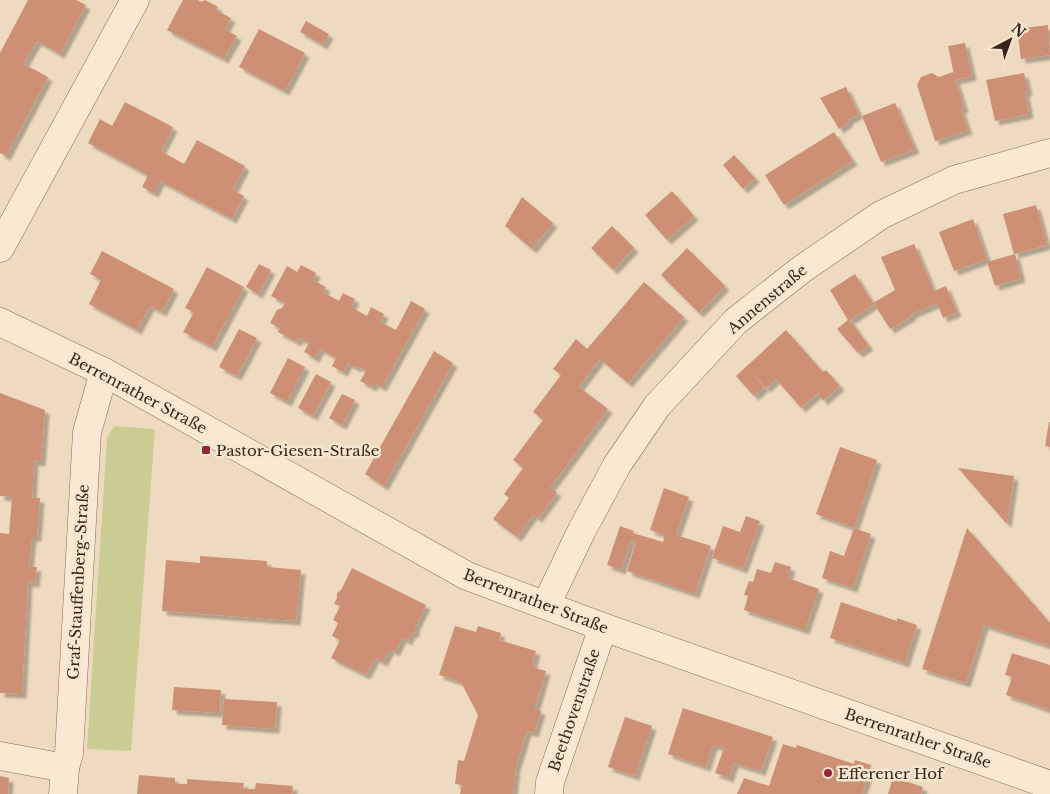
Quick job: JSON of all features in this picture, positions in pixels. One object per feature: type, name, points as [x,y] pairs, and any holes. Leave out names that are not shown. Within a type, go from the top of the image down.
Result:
[{"type":"street","points":[[0,248],[134,0]]},
{"type":"street","name":"Annenstraße","points":[[546,605],[582,530],[618,465],[657,406],[736,322],[802,269],[881,214],[954,180],[1050,153]]},
{"type":"street","name":"Berrenrather Straße","points":[[0,322],[104,372],[467,576],[603,627],[1050,785]]},
{"type":"street","name":"Graf-Stauffenberg-Straße","points":[[64,781],[69,754],[87,432],[104,372]]},
{"type":"street","name":"Beethovenstraße","points":[[549,794],[550,782],[603,627]]},
{"type":"street","points":[[0,756],[64,781]]},
{"type":"green space","points":[[114,426],[155,429],[131,751],[87,749],[107,438]]},
{"type":"building","points":[[28,0],[76,0],[86,5],[60,54],[37,41],[24,64],[48,77],[6,156],[0,153],[0,53]]},
{"type":"building","points":[[183,0],[198,0],[201,2],[205,0],[218,7],[216,10],[231,18],[225,29],[237,36],[224,59],[167,30]]},
{"type":"building","points":[[306,21],[329,34],[323,45],[300,32]]},
{"type":"building","points":[[1048,25],[1050,55],[1021,59],[1017,29]]},
{"type":"building","points":[[259,29],[305,53],[285,91],[239,67]]},
{"type":"building","points":[[965,43],[972,76],[955,80],[948,46]]},
{"type":"building","points":[[953,72],[964,108],[961,109],[968,130],[935,141],[917,85],[921,77],[932,73],[939,77]]},
{"type":"building","points":[[1024,73],[1028,91],[1025,92],[1029,114],[995,121],[986,80]]},
{"type":"building","points":[[846,87],[859,114],[848,120],[849,122],[839,129],[820,98]]},
{"type":"building","points":[[125,102],[173,127],[161,151],[184,164],[197,140],[245,166],[233,190],[244,196],[232,219],[160,181],[154,193],[142,187],[148,175],[88,143],[100,119],[112,126]]},
{"type":"building","points":[[895,103],[915,149],[881,162],[862,116]]},
{"type":"building","points":[[834,132],[853,161],[784,205],[765,175]]},
{"type":"building","points":[[734,155],[755,178],[743,189],[723,165]]},
{"type":"building","points":[[672,191],[694,216],[667,240],[645,215]]},
{"type":"building","points":[[522,197],[553,223],[532,249],[505,226]]},
{"type":"building","points":[[1036,205],[1047,245],[1014,254],[1003,214]]},
{"type":"building","points":[[973,219],[987,259],[954,271],[939,232]]},
{"type":"building","points":[[612,226],[634,248],[613,270],[591,248]]},
{"type":"building","points":[[914,244],[934,291],[946,286],[957,312],[943,318],[937,303],[911,314],[912,316],[890,329],[874,304],[850,320],[869,346],[858,353],[837,329],[848,320],[830,290],[855,274],[873,303],[895,290],[881,257]]},
{"type":"building","points":[[687,248],[725,286],[699,313],[661,275]]},
{"type":"building","points":[[102,251],[174,289],[162,312],[150,306],[137,330],[89,304],[101,280],[90,274]]},
{"type":"building","points":[[1015,254],[1021,278],[995,286],[987,262]]},
{"type":"building","points":[[259,264],[271,270],[258,294],[246,287]]},
{"type":"building","points":[[301,265],[316,273],[313,280],[326,287],[323,292],[339,301],[343,293],[355,299],[351,307],[367,316],[371,307],[384,314],[380,322],[396,330],[411,301],[425,309],[382,387],[374,383],[372,387],[360,381],[366,371],[357,366],[356,368],[348,363],[343,372],[332,366],[336,358],[320,349],[315,358],[304,352],[309,343],[299,338],[297,342],[278,332],[280,328],[270,323],[277,310],[282,308],[285,303],[271,296],[287,266],[297,272]]},
{"type":"building","points":[[207,267],[244,287],[212,347],[183,332],[194,312],[185,308]]},
{"type":"building","points":[[644,282],[684,317],[628,383],[600,359],[579,387],[608,409],[550,488],[557,492],[538,518],[533,515],[517,537],[493,519],[509,498],[504,494],[523,468],[513,460],[543,420],[533,412],[561,375],[553,369],[576,339],[587,349]]},
{"type":"building","points":[[239,329],[257,338],[237,376],[219,367]]},
{"type":"building","points":[[786,330],[823,372],[826,370],[840,386],[823,401],[818,393],[801,408],[776,379],[766,388],[749,369],[764,387],[754,396],[736,376]]},
{"type":"building","points":[[434,351],[453,363],[384,486],[365,474]]},
{"type":"building","points":[[288,358],[305,367],[287,402],[270,393]]},
{"type":"building","points":[[316,374],[331,382],[313,416],[298,408]]},
{"type":"building","points":[[0,393],[45,410],[41,462],[34,461],[32,498],[40,498],[37,537],[32,537],[29,567],[37,567],[35,583],[28,582],[22,694],[0,693],[0,533],[9,534],[12,497],[0,496]]},
{"type":"building","points":[[342,394],[355,400],[342,425],[329,418]]},
{"type":"building","points":[[1050,422],[1050,447],[1045,446]]},
{"type":"building","points":[[840,447],[877,460],[854,528],[816,514]]},
{"type":"building","points":[[958,468],[1014,476],[1007,524]]},
{"type":"building","points":[[664,488],[689,497],[676,535],[711,546],[695,594],[627,571],[636,542],[631,541],[621,570],[607,565],[620,526],[634,531],[633,533],[663,542],[665,535],[650,530]]},
{"type":"building","points":[[746,516],[760,521],[743,569],[712,558],[723,526],[740,532]]},
{"type":"building","points":[[854,528],[871,534],[853,588],[822,578],[830,551],[844,556]]},
{"type":"building","points":[[967,528],[1050,623],[1050,646],[984,625],[966,683],[922,669]]},
{"type":"building","points":[[200,556],[267,561],[267,567],[301,570],[296,621],[162,611],[166,560],[200,563]]},
{"type":"building","points":[[775,562],[791,567],[788,578],[819,589],[805,630],[744,610],[748,596],[744,595],[749,581],[753,582],[757,569],[771,573]]},
{"type":"building","points":[[352,568],[426,605],[415,627],[415,632],[410,635],[408,641],[402,638],[395,652],[390,649],[383,662],[375,658],[366,675],[331,658],[340,640],[332,636],[338,623],[333,620],[340,606],[334,604],[337,593],[341,590]]},
{"type":"building","points":[[841,602],[897,621],[897,618],[917,625],[905,663],[830,638]]},
{"type":"building","points":[[455,626],[476,632],[478,626],[501,633],[499,640],[536,651],[533,662],[535,668],[546,671],[535,708],[541,711],[534,733],[527,731],[516,766],[513,794],[460,794],[462,785],[455,784],[458,760],[464,761],[478,715],[461,682],[439,675]]},
{"type":"building","points":[[1012,653],[1050,665],[1050,710],[1006,695],[1012,677],[1005,675]]},
{"type":"building","points":[[174,687],[221,690],[220,713],[172,710]]},
{"type":"building","points":[[224,699],[277,702],[275,729],[222,725]]},
{"type":"building","points":[[683,708],[773,737],[761,771],[734,763],[729,778],[715,773],[724,748],[713,745],[706,767],[668,754]]},
{"type":"building","points":[[625,717],[652,726],[635,776],[608,767]]},
{"type":"building","name":"Efferener Hof","points":[[783,744],[796,748],[797,745],[854,764],[855,760],[871,765],[862,794],[737,794],[744,778],[769,786]]},
{"type":"building","points":[[139,775],[175,778],[175,784],[187,784],[187,779],[244,783],[243,789],[255,789],[256,783],[293,786],[292,794],[137,794]]},
{"type":"building","points":[[0,776],[9,778],[8,794],[0,794]]},
{"type":"building","points":[[893,777],[923,787],[921,794],[888,794]]},
{"type":"place","name":"Pastor-Giesen-Straße","points":[[206,450]]},
{"type":"place","name":"Efferener Hof","points":[[828,773]]}]
